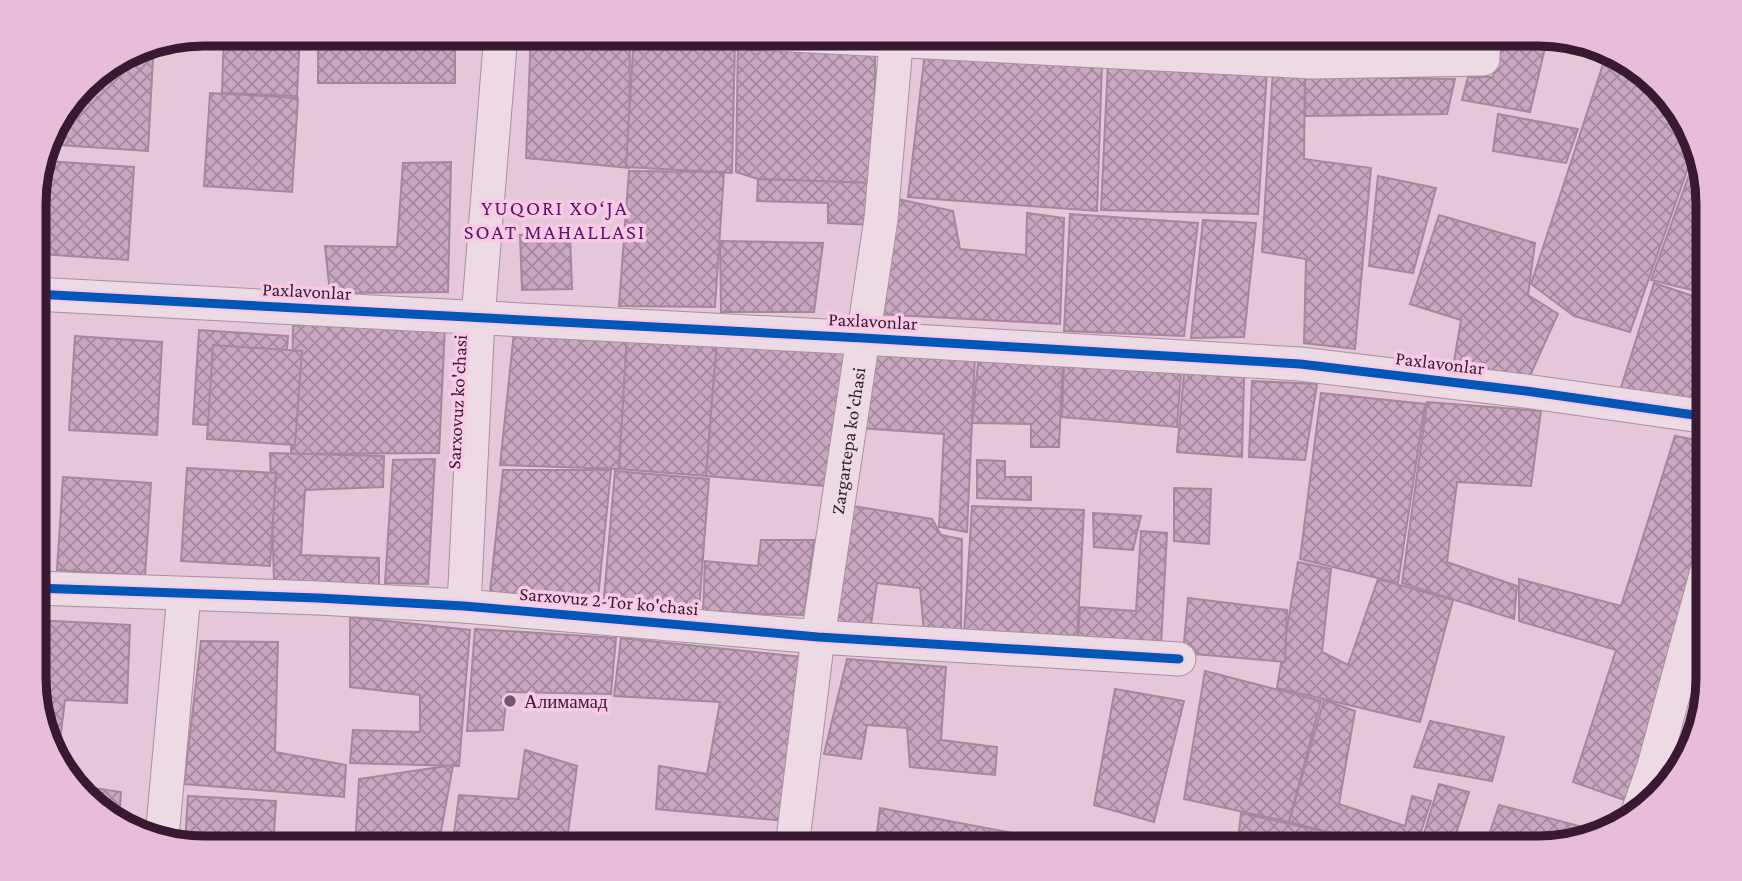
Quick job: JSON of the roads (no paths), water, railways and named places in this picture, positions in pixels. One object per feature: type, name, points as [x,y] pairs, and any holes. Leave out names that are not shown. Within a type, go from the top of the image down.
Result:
[{"type":"street","name":"Sarxovuz ko'chasi","points":[[464,606],[478,318],[500,46]]},
{"type":"street","name":"Zargartepa ko'chasi","points":[[794,836],[818,637],[884,198],[896,46]]},
{"type":"street","points":[[1057,46],[1312,62],[1482,59],[1483,46]]},
{"type":"street","name":"Paxlavonlar","points":[[46,295],[1300,364],[1526,391],[1696,415]]},
{"type":"street","name":"Sarxovuz 2-Tor ko'chasi","points":[[46,588],[464,606],[818,637],[1179,659]]},
{"type":"street","points":[[163,829],[184,594]]},
{"type":"street","points":[[1644,795],[1696,611]]},
{"type":"place","name":"Алимамад","points":[[510,701]]},
{"type":"district","name":"YUQORI XO‘JA SOAT MAHALLASI","points":[[555,220]]}]
